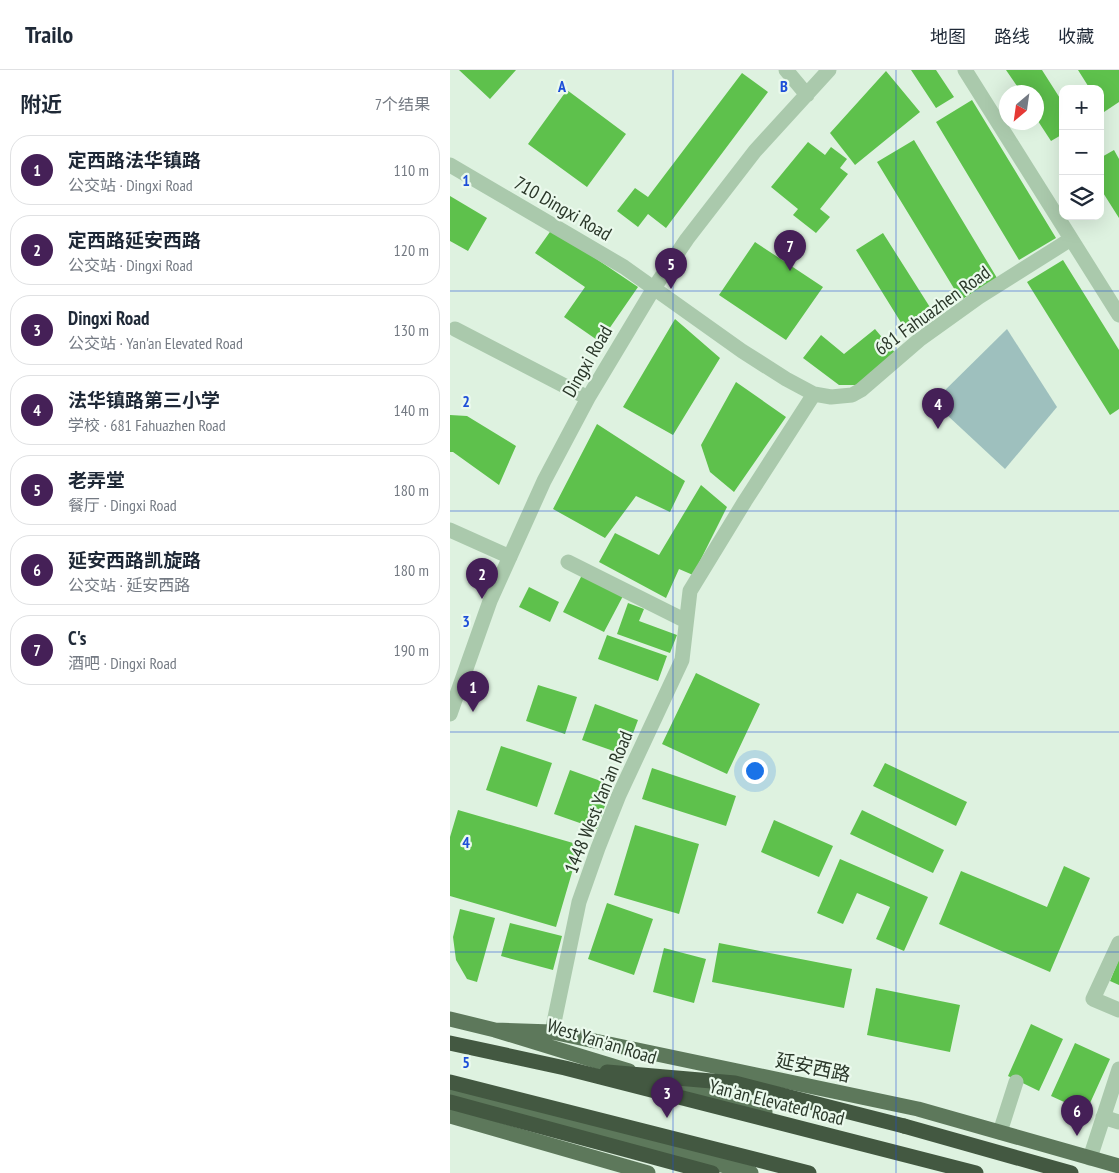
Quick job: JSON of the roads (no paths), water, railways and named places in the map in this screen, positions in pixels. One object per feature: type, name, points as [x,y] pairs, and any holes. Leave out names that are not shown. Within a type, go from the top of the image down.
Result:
[{"type":"highway","name":"Yan'an Elevated Road","points":[[450,1043],[565,1068],[976,1173]]},
{"type":"highway","points":[[565,1068],[735,1083],[904,1126],[1071,1173]]},
{"type":"highway","points":[[450,1082],[809,1173]]},
{"type":"highway","points":[[450,1102],[712,1173]]},
{"type":"main road","name":"West Yan'an Road","points":[[450,1019],[495,1030],[971,1173]]},
{"type":"main road","name":"延安西路","points":[[495,1030],[552,1032],[918,1109],[1119,1166]]},
{"type":"main road","points":[[450,1090],[751,1173]]},
{"type":"main road","points":[[450,1116],[648,1173]]},
{"type":"street","points":[[786,70],[806,95]]},
{"type":"street","name":"Dingxi Road","points":[[450,714],[490,600],[544,481],[588,398],[654,288],[687,239],[755,151],[830,70]]},
{"type":"street","points":[[964,70],[1119,315]]},
{"type":"street","name":"710 Dingxi Road","points":[[450,165],[624,267],[742,351],[814,394]]},
{"type":"street","name":"681 Fahuazhen Road","points":[[814,394],[843,397],[862,390],[919,340],[1071,238]]},
{"type":"street","points":[[455,329],[588,398]]},
{"type":"street","name":"1448 West Yan'an Road","points":[[552,1032],[579,902],[619,796],[682,660],[690,591],[814,394]]},
{"type":"street","points":[[450,530],[510,557]]},
{"type":"street","points":[[568,562],[686,621]]},
{"type":"street","points":[[1119,943],[1093,999],[1119,1010]]},
{"type":"street","points":[[1090,1158],[1119,1069]]},
{"type":"street","points":[[1000,1132],[1016,1082]]},
{"type":"street","points":[[1103,1117],[1119,1122]]},
{"type":"place","name":"C's","points":[[790,271]]},
{"type":"place","name":"老弄堂","points":[[671,289]]},
{"type":"place","name":"法华镇路第三小学","points":[[938,429]]},
{"type":"place","name":"定西路延安西路","points":[[482,599]]},
{"type":"place","name":"定西路法华镇路","points":[[473,712]]},
{"type":"place","name":"Dingxi Road","points":[[667,1118]]},
{"type":"place","name":"延安西路凯旋路","points":[[1077,1136]]}]
